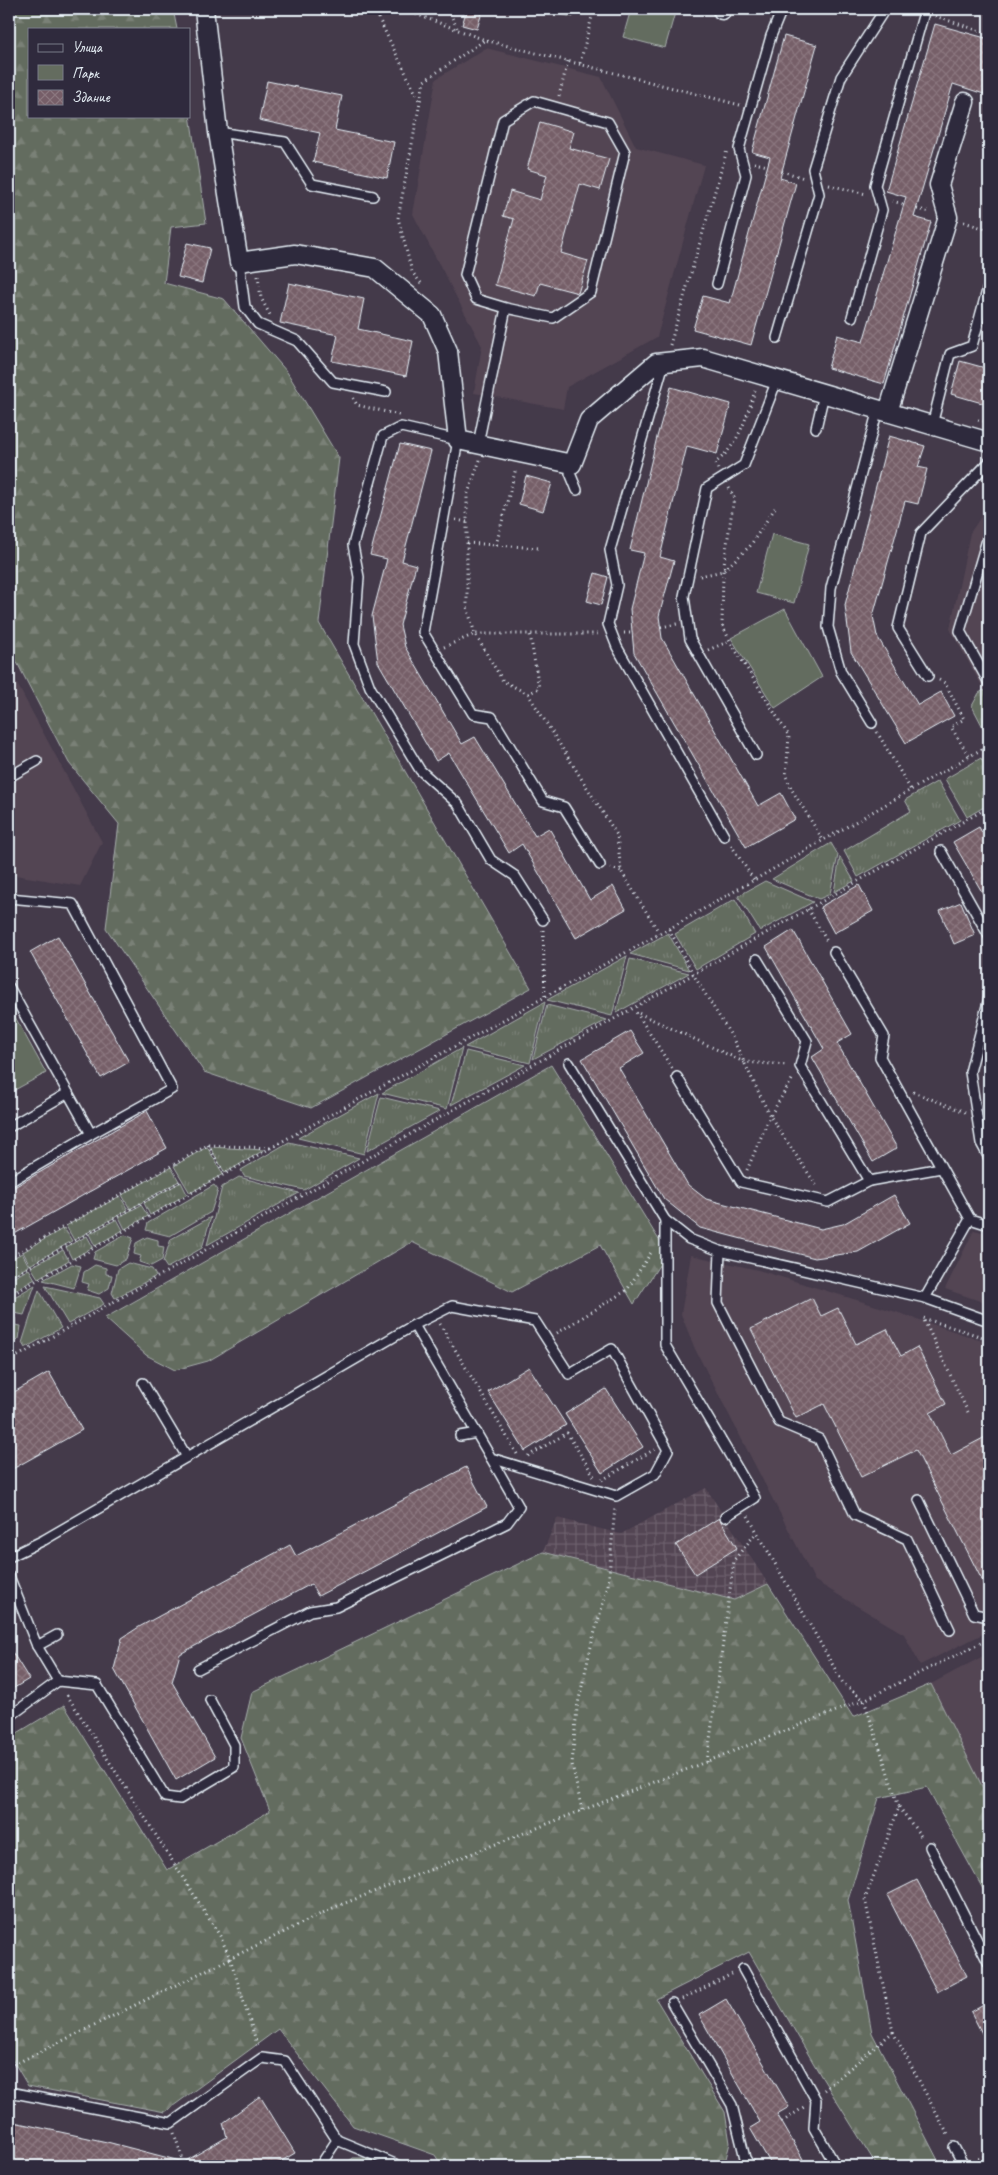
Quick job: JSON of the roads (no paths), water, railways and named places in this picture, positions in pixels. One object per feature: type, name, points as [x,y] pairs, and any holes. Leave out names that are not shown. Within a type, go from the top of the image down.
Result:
[{"type":"street","points":[[204,9],[218,132],[239,262],[295,254],[375,268],[432,315],[448,351],[458,440],[481,448],[572,464],[589,420],[656,363],[703,358],[774,387],[824,394],[989,442]]},
{"type":"street","points":[[883,411],[948,217],[940,185],[965,102]]},
{"type":"lane","points":[[717,284],[746,175],[739,149],[771,36],[782,9]]},
{"type":"lane","points":[[777,338],[819,194],[813,169],[841,77],[885,9]]},
{"type":"lane","points":[[852,317],[882,210],[875,185],[924,10]]},
{"type":"lane","points":[[534,101],[608,122],[625,152],[591,292],[553,318],[506,308],[476,299],[465,275],[503,120],[534,101]]},
{"type":"lane","points":[[218,132],[285,142],[312,184],[373,196]]},
{"type":"lane","points":[[239,262],[245,307],[258,324],[297,341],[333,382],[386,392]]},
{"type":"lane","points":[[932,425],[950,354],[972,346],[989,283]]},
{"type":"lane","points":[[481,448],[506,308]]},
{"type":"lane","points":[[664,363],[610,550],[617,585],[608,624],[617,647],[724,836]]},
{"type":"lane","points":[[756,755],[690,639],[684,596],[707,488],[744,466],[774,387]]},
{"type":"lane","points":[[816,428],[824,394]]},
{"type":"lane","points":[[872,723],[841,672],[828,627],[831,588],[883,411]]},
{"type":"lane","points":[[543,920],[515,876],[491,860],[458,804],[420,770],[370,687],[354,644],[359,577],[354,545],[382,436],[401,427],[458,440],[423,632],[473,714],[492,717],[543,801],[564,807],[600,864]]},
{"type":"lane","points":[[928,676],[898,628],[921,533],[989,462]]},
{"type":"lane","points":[[572,464],[570,473],[577,490]]},
{"type":"lane","points":[[989,534],[960,632],[989,683]]},
{"type":"lane","points":[[9,777],[37,761]]},
{"type":"lane","points":[[941,851],[989,936]]},
{"type":"lane","points":[[9,898],[74,904],[172,1089],[9,1182]]},
{"type":"lane","points":[[834,952],[884,1036],[880,1057],[970,1219],[989,1225]]},
{"type":"lane","points":[[757,958],[807,1041],[800,1066],[869,1182]]},
{"type":"lane","points":[[9,987],[91,1134]]},
{"type":"lane","points":[[989,998],[970,1072],[981,1144],[989,1158]]},
{"type":"lane","points":[[569,1063],[665,1220],[689,1239],[720,1251],[926,1298],[989,1321]]},
{"type":"lane","points":[[677,1077],[741,1182],[828,1202],[869,1182],[942,1168]]},
{"type":"lane","points":[[9,1126],[68,1093]]},
{"type":"lane","points":[[926,1298],[970,1219]]},
{"type":"lane","points":[[665,1220],[665,1345],[755,1498],[726,1517]]},
{"type":"lane","points":[[720,1251],[718,1303],[779,1422],[819,1439],[855,1515],[907,1539],[950,1630]]},
{"type":"lane","points":[[9,1556],[44,1540],[414,1325],[452,1306],[535,1321],[569,1374],[612,1349],[668,1450],[655,1474],[616,1496],[492,1458]]},
{"type":"lane","points":[[198,1669],[310,1611],[336,1607],[507,1523],[518,1507],[492,1458],[414,1325]]},
{"type":"lane","points":[[144,1383],[187,1457]]},
{"type":"lane","points":[[460,1436],[477,1433]]},
{"type":"lane","points":[[918,1500],[974,1614],[989,1617]]},
{"type":"lane","points":[[9,1576],[37,1646],[58,1682]]},
{"type":"lane","points":[[37,1646],[57,1635]]},
{"type":"lane","points":[[9,1717],[58,1682],[97,1685],[165,1797],[180,1798],[234,1767],[234,1745],[210,1700]]},
{"type":"lane","points":[[930,1847],[989,1964]]},
{"type":"lane","points":[[744,1969],[815,2098],[814,2128],[836,2166]]},
{"type":"lane","points":[[672,2003],[732,2105],[745,2158],[750,2166]]},
{"type":"lane","points":[[9,2092],[171,2123],[262,2058],[285,2061],[337,2140],[400,2166]]},
{"type":"lane","points":[[320,2166],[337,2140]]},
{"type":"lane","points":[[954,2147],[964,2166]]}]
